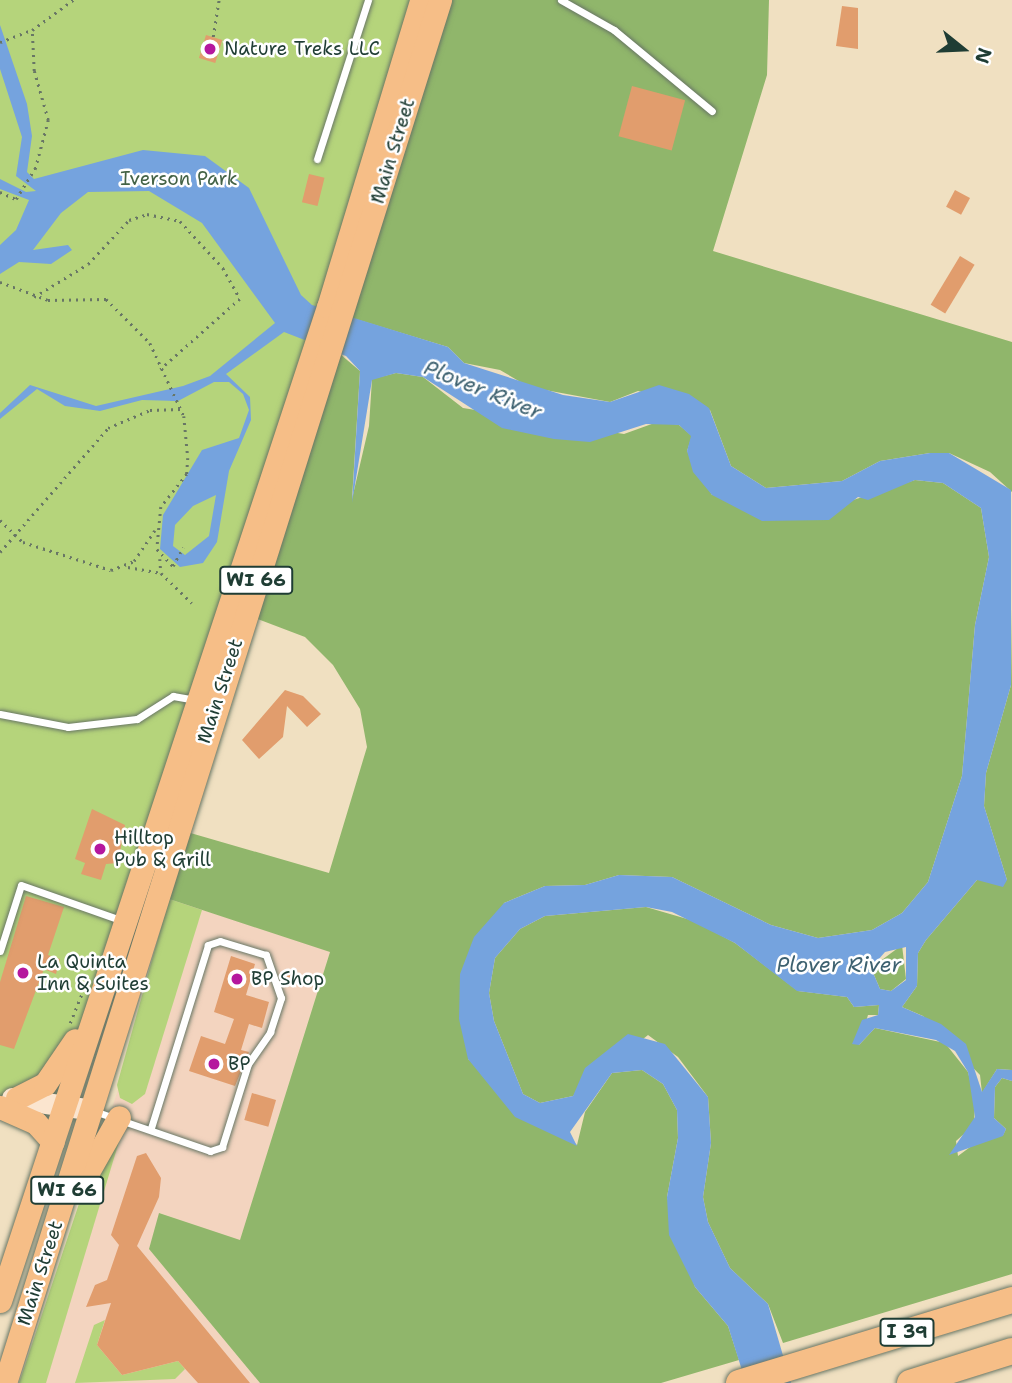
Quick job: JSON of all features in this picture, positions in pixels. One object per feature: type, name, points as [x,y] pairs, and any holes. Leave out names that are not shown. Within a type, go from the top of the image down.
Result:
[{"type":"highway","name":"I 39","points":[[740,1383],[1012,1300]]},
{"type":"highway","name":"I 39","points":[[910,1383],[1012,1351]]},
{"type":"main road","name":"Main Street","points":[[336,310],[421,0]]},
{"type":"main road","name":"Main Street","points":[[0,1301],[124,922],[172,803],[440,0]]},
{"type":"main road","name":"Main Street","points":[[6,1381],[92,1110],[196,700],[322,351]]},
{"type":"main road","points":[[92,1110],[89,1080],[114,991],[113,958]]},
{"type":"main road","points":[[53,1142],[36,1123],[6,1101],[44,1084],[64,1062],[113,958]]},
{"type":"main road","points":[[6,1381],[14,1303],[73,1126],[65,1104]]},
{"type":"main road","points":[[41,1270],[61,1245],[83,1177],[119,1117]]},
{"type":"street","points":[[6,1101],[65,1104],[92,1110]]},
{"type":"lane","points":[[317,159],[368,0]]},
{"type":"lane","points":[[561,0],[614,30],[712,111]]},
{"type":"lane","points":[[0,714],[68,727],[137,719],[173,696],[196,700]]},
{"type":"lane","points":[[0,951],[21,885],[124,922]]},
{"type":"lane","points":[[92,1110],[151,1128],[210,1151],[222,1147],[248,1064],[270,1032],[281,998],[267,955],[220,941],[208,945],[151,1128]]},
{"type":"path","points":[[0,43],[32,30],[73,0]]},
{"type":"path","points":[[213,37],[219,0]]},
{"type":"path","points":[[0,192],[16,199],[32,175],[49,111],[34,71],[32,30]]},
{"type":"path","points":[[34,297],[88,264],[129,220],[147,214],[180,221],[215,258],[240,299],[161,369]]},
{"type":"path","points":[[0,282],[34,297],[106,299],[150,343],[166,385],[181,409],[187,474],[161,507],[157,524],[142,553],[125,567]]},
{"type":"path","points":[[0,552],[108,428],[150,410],[181,409]]},
{"type":"path","points":[[0,520],[15,533],[97,568],[125,567],[161,573],[192,603]]},
{"type":"path","points":[[157,524],[161,573]]},
{"type":"path","points":[[160,555],[175,565],[183,547]]},
{"type":"shaded area","points":[[169,899],[330,951],[240,1241],[160,1213],[149,1249],[260,1383],[19,1383],[117,1093]]},
{"type":"green space","name":"Iverson Park","points":[[0,0],[421,0],[65,1104],[0,1099]]},
{"type":"green space","points":[[451,0],[769,0],[767,75],[713,251],[1012,342],[1012,492],[990,472],[949,453],[930,453],[880,461],[842,481],[766,488],[731,466],[710,410],[638,391],[610,402],[529,387],[500,370],[464,363],[448,347],[352,318]]},
{"type":"green space","points":[[340,354],[360,371],[352,499],[369,426],[372,379],[396,373],[423,377],[463,408],[624,434],[660,421],[679,425],[692,436],[687,451],[712,495],[847,502],[915,480],[943,483],[981,508],[989,557],[975,625],[962,776],[928,882],[902,913],[872,930],[818,938],[771,925],[672,877],[619,875],[585,885],[545,886],[504,903],[468,1059],[577,1145],[585,1112],[612,1073],[642,1070],[663,1084],[677,1110],[678,1138],[667,1197],[695,1287],[728,1326],[739,1360],[661,1383],[260,1383],[149,1249],[159,1213],[240,1240],[330,952],[169,899],[187,832],[329,873],[367,747],[360,709],[333,665],[305,637],[255,618]]},
{"type":"green space","points":[[1012,607],[1012,1070],[997,1069],[982,1093],[980,1075],[923,1016],[902,1007],[917,986],[918,953],[926,940],[977,880],[1007,880],[984,806],[986,773],[1011,685]]},
{"type":"green space","points":[[169,899],[202,910],[145,1094],[132,1104],[120,1098],[117,1085]]},
{"type":"green space","points":[[646,907],[694,921],[735,943],[798,991],[847,997],[854,1007],[879,1005],[878,1015],[868,1015],[859,1045],[875,1028],[945,1043],[968,1072],[975,1101],[974,1125],[956,1141],[958,1156],[981,1139],[1003,1135],[1006,1129],[994,1118],[995,1087],[1002,1078],[1012,1081],[1012,1274],[783,1343],[768,1304],[730,1268],[708,1222],[703,1197],[711,1143],[708,1097],[678,1057],[648,1035],[573,1096],[540,1103],[523,1094],[494,1021],[489,993],[495,958],[520,929],[545,916]]},
{"type":"green space","points":[[902,945],[906,979],[891,991],[880,989],[871,968]]},
{"type":"green space","points":[[121,1135],[46,1383],[19,1383],[96,1153]]},
{"type":"green space","points":[[105,1320],[97,1345],[122,1375],[178,1361],[185,1369],[175,1379],[75,1383],[94,1325]]},
{"type":"water","name":"Plover River","points":[[0,25],[27,104],[32,136],[27,172],[34,179],[143,150],[205,156],[249,188],[301,295],[312,305],[448,347],[464,363],[563,395],[610,402],[659,385],[689,394],[709,408],[731,466],[766,488],[842,481],[880,461],[930,453],[949,453],[1011,490],[1011,685],[986,773],[984,806],[1007,880],[1003,887],[977,880],[926,940],[918,953],[917,986],[902,1007],[941,1024],[966,1044],[982,1092],[997,1069],[1012,1070],[1012,1081],[1002,1078],[995,1087],[994,1118],[1006,1129],[1003,1136],[949,1155],[975,1117],[968,1072],[955,1051],[936,1040],[875,1028],[859,1045],[852,1044],[862,1020],[878,1015],[879,1005],[854,1007],[847,997],[797,991],[735,943],[672,912],[646,907],[545,916],[520,929],[495,958],[489,993],[494,1021],[523,1094],[540,1103],[573,1096],[585,1068],[628,1034],[665,1044],[708,1097],[711,1143],[703,1197],[708,1222],[730,1268],[768,1304],[791,1383],[746,1383],[728,1326],[695,1287],[669,1235],[667,1197],[678,1138],[677,1110],[663,1084],[642,1070],[612,1073],[570,1132],[577,1146],[515,1117],[468,1059],[459,1019],[460,974],[474,937],[504,903],[545,886],[585,885],[619,875],[672,877],[771,925],[818,938],[872,930],[902,913],[928,882],[962,776],[975,625],[989,557],[981,508],[943,483],[915,480],[868,500],[858,497],[829,520],[762,521],[712,495],[693,472],[687,451],[691,436],[679,425],[646,424],[590,442],[554,439],[502,428],[423,377],[396,373],[372,380],[352,503],[360,371],[346,356],[284,332],[226,374],[250,397],[251,420],[229,471],[217,542],[203,563],[180,567],[160,549],[163,515],[202,450],[239,438],[249,410],[243,394],[229,382],[214,382],[178,401],[142,400],[100,411],[65,406],[37,389],[0,419],[0,413],[30,385],[96,406],[183,386],[210,376],[275,323],[202,223],[149,191],[88,192],[61,213],[33,250],[68,245],[72,250],[51,264],[19,262],[0,274],[0,245],[16,230],[29,200],[0,189],[0,179],[26,192],[36,191],[16,176],[22,137],[0,69]],"holes":[[[216,495],[209,536],[185,555],[173,546],[175,525],[193,506]],[[906,947],[906,980],[891,991],[880,989],[871,968],[885,952]]]},
{"type":"building","points":[[842,6],[858,8],[858,49],[836,46]]},
{"type":"building","name":"Nature Treks LLC","points":[[206,35],[222,40],[215,63],[199,58]]},
{"type":"building","points":[[632,86],[685,100],[672,150],[619,136]]},
{"type":"building","points":[[309,174],[325,178],[318,206],[302,202]]},
{"type":"building","points":[[955,190],[970,198],[961,215],[946,207]]},
{"type":"building","points":[[960,256],[975,265],[945,314],[931,305]]},
{"type":"building","points":[[285,690],[303,696],[321,714],[307,727],[287,706],[283,737],[259,759],[242,740]]},
{"type":"building","name":"Hilltop Pub & Grill","points":[[92,809],[125,825],[118,863],[106,864],[101,880],[81,874],[85,863],[75,859]]},
{"type":"building","name":"La Quinta Inn & Suites","points":[[26,896],[64,907],[48,955],[60,959],[56,974],[44,969],[14,1049],[0,1045],[0,982]]},
{"type":"building","points":[[231,956],[255,964],[246,995],[269,1002],[262,1028],[249,1024],[241,1050],[249,1052],[235,1086],[189,1071],[201,1036],[225,1044],[234,1019],[214,1012]]},
{"type":"building","points":[[290,969],[296,983],[285,987],[279,974]]},
{"type":"building","points":[[252,1093],[276,1100],[268,1127],[244,1120]]},
{"type":"building","points":[[146,1153],[161,1178],[159,1197],[137,1246],[250,1383],[198,1383],[178,1361],[122,1375],[97,1345],[111,1303],[86,1307],[95,1285],[107,1280],[119,1245],[111,1235],[137,1156]]},
{"type":"place","name":"Nature Treks LLC","points":[[210,49]]},
{"type":"place","name":"Hilltop Pub & Grill","points":[[100,849]]},
{"type":"place","name":"La Quinta Inn & Suites","points":[[23,973]]},
{"type":"place","name":"BP Shop","points":[[237,979]]},
{"type":"place","name":"BP","points":[[214,1064]]}]
